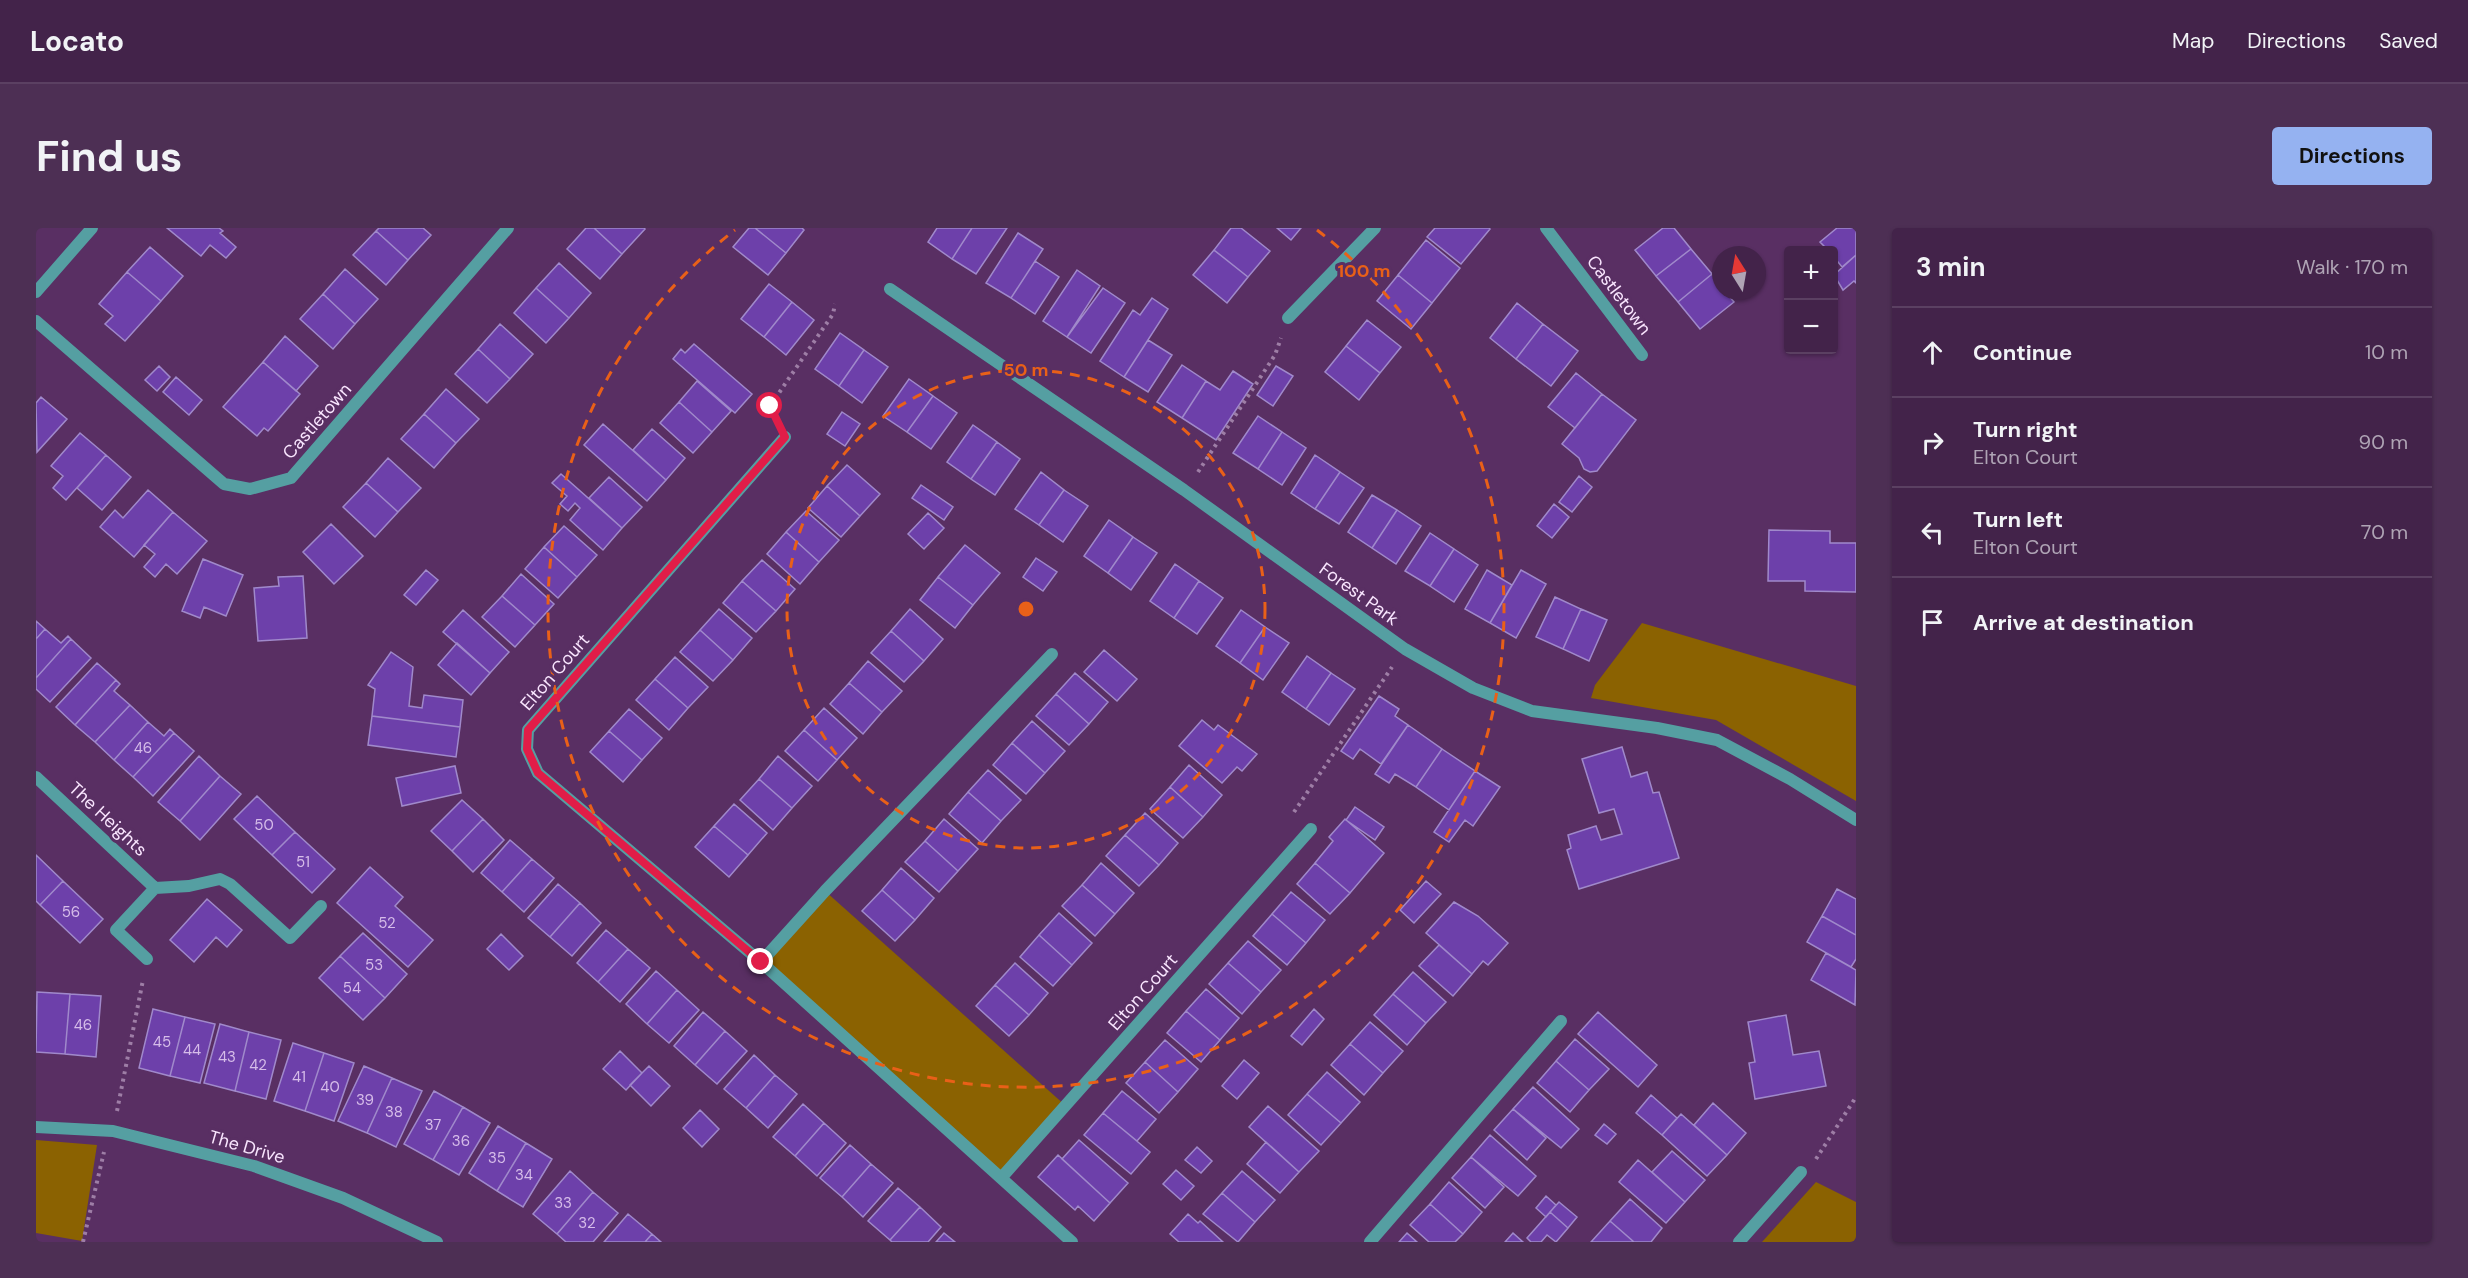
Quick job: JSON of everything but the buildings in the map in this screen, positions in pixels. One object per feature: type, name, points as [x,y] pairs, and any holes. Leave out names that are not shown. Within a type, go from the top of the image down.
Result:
[{"type":"street","points":[[36,292],[92,228]]},
{"type":"street","name":"Castletown","points":[[36,321],[224,484],[250,489],[291,478],[508,228]]},
{"type":"street","points":[[1288,318],[1375,228]]},
{"type":"street","name":"Castletown","points":[[1546,228],[1642,354]]},
{"type":"street","name":"Forest Park","points":[[890,289],[1184,490],[1405,649],[1473,688],[1532,711],[1657,728],[1717,740],[1790,779],[1856,820]]},
{"type":"street","name":"Elton Court","points":[[785,437],[528,730],[527,749],[538,773],[761,962],[1072,1242]]},
{"type":"street","points":[[761,962],[825,891],[1052,654]]},
{"type":"street","name":"The Heights","points":[[36,777],[155,888]]},
{"type":"street","name":"Elton Court","points":[[1002,1177],[1311,829]]},
{"type":"street","points":[[147,959],[116,930],[155,888],[189,886],[220,879],[231,884],[290,938],[321,906]]},
{"type":"street","points":[[1370,1242],[1561,1021]]},
{"type":"street","name":"The Drive","points":[[36,1127],[113,1131],[254,1166],[343,1198],[437,1242]]},
{"type":"street","points":[[1739,1242],[1801,1172]]},
{"type":"path","points":[[785,437],[770,406],[833,314],[836,304]]},
{"type":"path","points":[[1184,490],[1275,355],[1288,318]]},
{"type":"path","points":[[1311,829],[1293,812],[1405,649]]},
{"type":"path","points":[[83,1242],[105,1146],[113,1131],[147,959]]},
{"type":"path","points":[[1801,1172],[1817,1158],[1856,1097]]},
{"type":"shaded area","points":[[1642,623],[1856,686],[1856,801],[1716,720],[1591,698],[1595,685]]},
{"type":"shaded area","points":[[825,891],[1066,1106],[1002,1177],[761,962]]},
{"type":"shaded area","points":[[36,1140],[97,1145],[82,1241],[36,1233]]},
{"type":"shaded area","points":[[1816,1182],[1856,1202],[1856,1242],[1762,1242]]},
{"type":"route","points":[[761,962],[538,773],[527,749],[528,730],[785,437],[770,406]]}]
